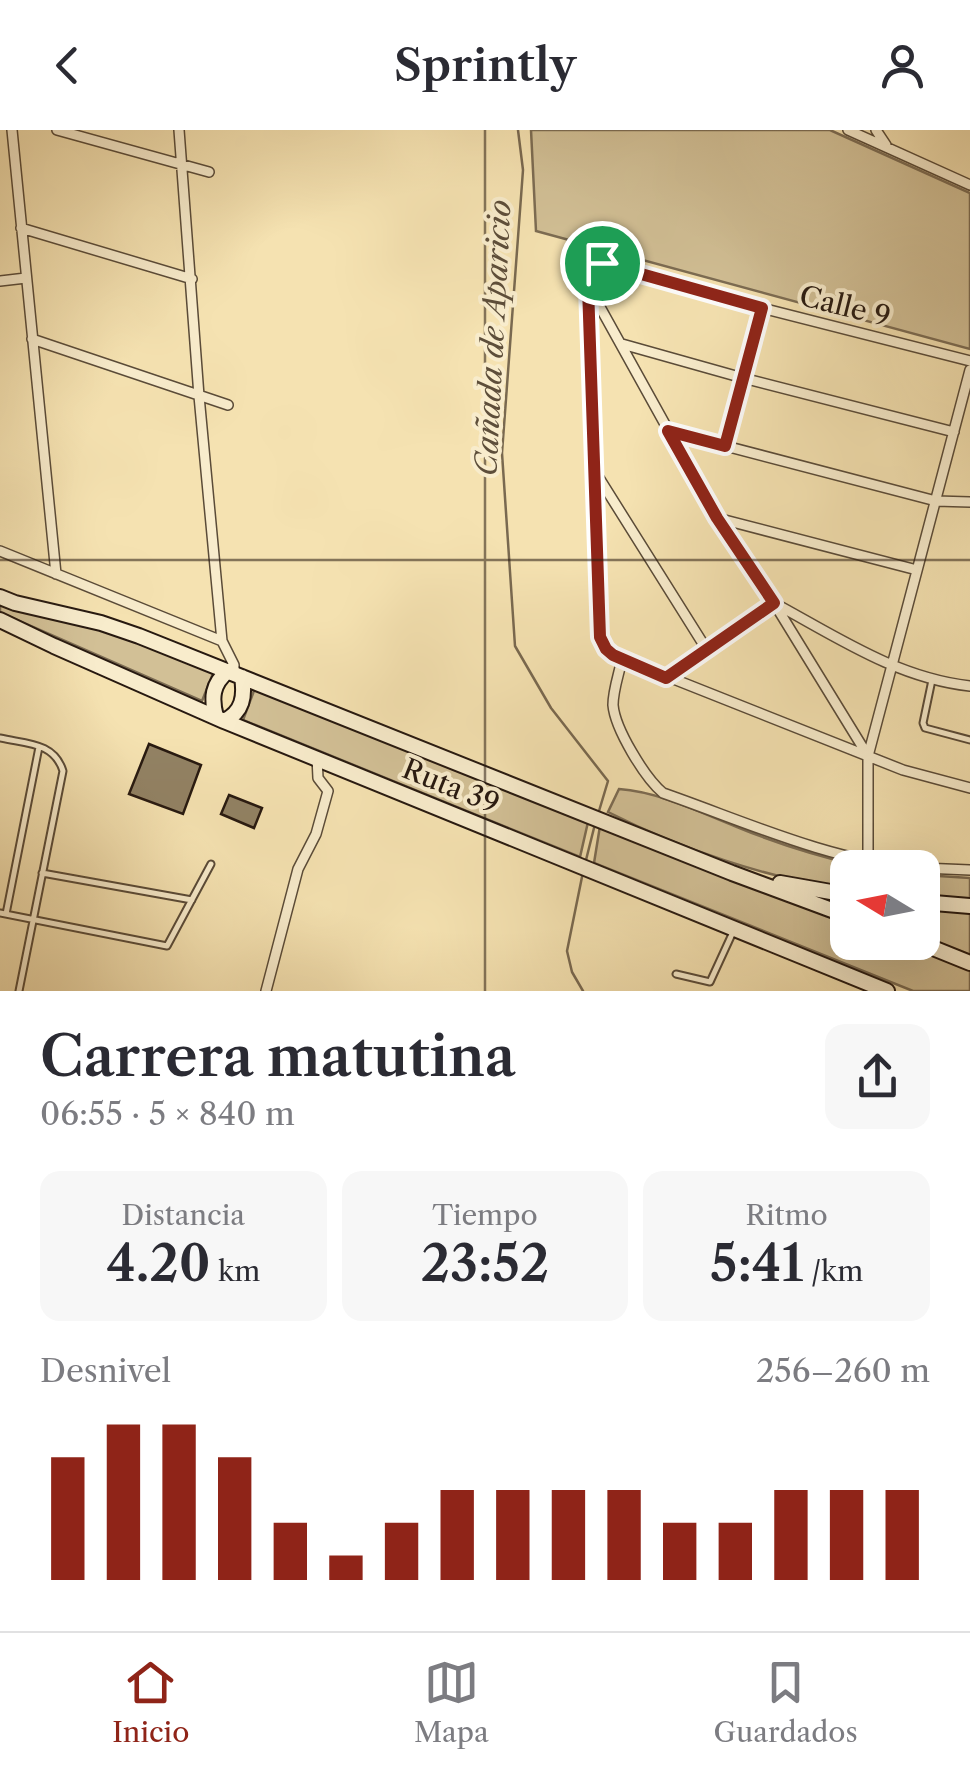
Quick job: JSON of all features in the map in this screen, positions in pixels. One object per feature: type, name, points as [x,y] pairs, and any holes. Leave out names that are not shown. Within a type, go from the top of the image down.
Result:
[{"type":"main road","name":"Ruta 39","points":[[0,597],[100,623],[830,909]]},
{"type":"main road","name":"Ruta 39","points":[[0,620],[220,718],[887,991]]},
{"type":"main road","points":[[235,674],[244,692],[241,704],[235,716],[220,718],[212,702],[214,690],[220,678],[235,674]]},
{"type":"main road","points":[[732,872],[830,891]]},
{"type":"main road","points":[[940,904],[970,906]]},
{"type":"main road","points":[[940,951],[970,963]]},
{"type":"street","points":[[12,130],[56,574]]},
{"type":"street","points":[[57,130],[209,172]]},
{"type":"street","points":[[178,130],[222,641],[235,674]]},
{"type":"street","points":[[848,130],[970,185]]},
{"type":"street","points":[[876,130],[888,148]]},
{"type":"street","points":[[22,228],[192,279]]},
{"type":"street","name":"Calle 9","points":[[588,287],[594,266],[605,263],[970,361]]},
{"type":"street","points":[[0,281],[26,278]]},
{"type":"street","points":[[588,287],[717,518],[868,756]]},
{"type":"street","points":[[588,287],[600,637],[606,649],[666,678],[903,770],[970,788]]},
{"type":"street","points":[[725,446],[762,308]]},
{"type":"street","points":[[32,339],[228,405]]},
{"type":"street","points":[[622,344],[954,432]]},
{"type":"street","points":[[868,850],[868,756],[970,370]]},
{"type":"street","points":[[668,431],[936,501],[970,502]]},
{"type":"street","points":[[594,469],[706,650]]},
{"type":"street","points":[[717,518],[917,570]]},
{"type":"street","points":[[0,551],[222,641]]},
{"type":"street","points":[[666,678],[774,603]]},
{"type":"street","points":[[774,603],[892,667],[932,680],[970,686]]},
{"type":"street","points":[[622,659],[613,700],[614,714],[639,766],[653,784],[664,793],[830,852]]},
{"type":"street","points":[[266,991],[298,869],[316,834],[328,791],[318,778],[317,757]]},
{"type":"street","points":[[940,869],[970,870]]},
{"type":"lane","points":[[932,680],[925,728],[970,740]]},
{"type":"lane","points":[[0,738],[39,746],[58,757],[62,771],[19,991]]},
{"type":"lane","points":[[39,746],[3,914],[167,946],[211,864]]},
{"type":"lane","points":[[42,873],[192,900]]},
{"type":"lane","points":[[676,974],[710,982],[734,929]]},
{"type":"shaded area","points":[[531,130],[830,130],[970,193],[970,349],[536,231]]},
{"type":"shaded area","points":[[0,603],[99,629],[214,671],[202,701],[0,615]]},
{"type":"shaded area","points":[[255,688],[588,822],[580,857],[243,720]]},
{"type":"shaded area","points":[[619,789],[664,798],[752,833],[830,858],[830,887],[725,860],[608,812]]},
{"type":"shaded area","points":[[600,826],[830,914],[830,958],[594,863]]},
{"type":"shaded area","points":[[940,876],[970,878],[970,900],[940,897]]},
{"type":"shaded area","points":[[940,909],[970,912],[970,957],[940,946]]},
{"type":"shaded area","points":[[940,957],[970,969],[970,991],[913,991],[836,960]]},
{"type":"building","points":[[149,744],[201,765],[183,814],[129,794]]},
{"type":"building","points":[[229,795],[262,808],[254,828],[221,814]]},
{"type":"waterway","name":"Cañada de Aparicio","points":[[518,130],[523,170],[502,453],[515,646],[551,708],[608,781],[599,811]]},
{"type":"waterway","name":"Cañada de Aparicio","points":[[586,860],[595,824]]},
{"type":"waterway","name":"Cañada de Aparicio","points":[[583,872],[567,951],[572,972],[583,991]]},
{"type":"route","points":[[602,263],[762,308],[725,446],[668,431],[717,518],[774,603],[666,678],[613,655],[600,637],[588,287],[590,270],[602,263]]}]
